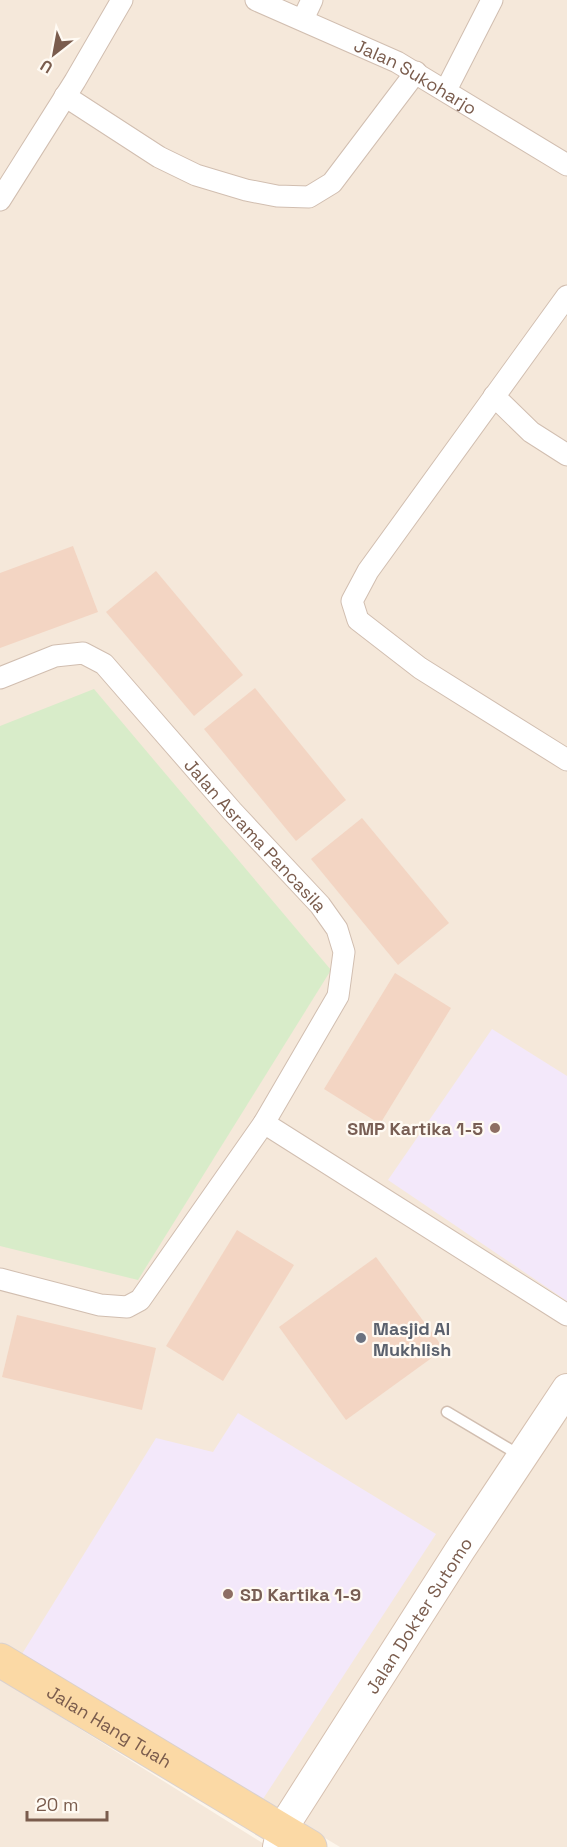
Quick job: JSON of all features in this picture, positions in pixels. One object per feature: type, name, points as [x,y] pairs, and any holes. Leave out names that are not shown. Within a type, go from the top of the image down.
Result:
[{"type":"main road","name":"Jalan Dokter Sutomo","points":[[280,1838],[460,1550],[567,1389]]},
{"type":"main road","name":"Jalan Hang Tuah","points":[[0,1660],[280,1838],[310,1847]]},
{"type":"street","points":[[0,200],[122,0]]},
{"type":"street","name":"Jalan Sukoharjo","points":[[256,0],[303,19],[416,72],[567,165]]},
{"type":"street","points":[[303,19],[312,0]]},
{"type":"street","points":[[446,90],[492,0]]},
{"type":"street","points":[[65,96],[159,157],[196,175],[246,190],[278,196],[309,197],[332,183],[416,72]]},
{"type":"street","points":[[567,296],[368,571],[352,601],[358,620],[420,668],[567,760]]},
{"type":"street","points":[[494,396],[531,432],[567,455]]},
{"type":"street","name":"Jalan Asrama Pancasila","points":[[0,678],[55,656],[83,653],[104,664],[232,811],[320,905],[337,929],[344,952],[338,996],[264,1123],[140,1300],[127,1307],[100,1305],[0,1279]]},
{"type":"street","points":[[264,1123],[567,1315]]},
{"type":"lane","points":[[447,1412],[522,1457]]},
{"type":"shaded area","points":[[0,0],[567,0],[567,1847],[340,1847],[0,1642]]},
{"type":"shaded area","name":"SMP Kartika 1-5","points":[[492,1029],[567,1076],[567,1301],[388,1180]]},
{"type":"shaded area","name":"SD Kartika 1-9","points":[[238,1413],[436,1534],[263,1799],[22,1654],[156,1438],[213,1452]]},
{"type":"shaded area","points":[[0,1679],[269,1847],[0,1847]]},
{"type":"green space","points":[[94,689],[331,970],[138,1280],[0,1246],[0,726]]},
{"type":"building","points":[[73,546],[98,612],[0,648],[0,573]]},
{"type":"building","points":[[156,571],[243,675],[194,716],[106,612]]},
{"type":"building","points":[[255,688],[346,800],[296,841],[204,729]]},
{"type":"building","points":[[362,818],[449,923],[398,965],[311,859]]},
{"type":"building","points":[[395,973],[451,1008],[380,1124],[324,1089]]},
{"type":"building","points":[[237,1230],[294,1265],[223,1381],[166,1346]]},
{"type":"building","name":"Masjid Al Mukhlish","points":[[376,1257],[444,1349],[346,1420],[279,1327]]},
{"type":"building","points":[[17,1315],[156,1348],[142,1410],[2,1377]]},
{"type":"place","name":"SMP Kartika 1-5","points":[[495,1128]]},
{"type":"place","name":"Masjid Al Mukhlish","points":[[361,1338]]},
{"type":"place","name":"SD Kartika 1-9","points":[[228,1594]]}]
